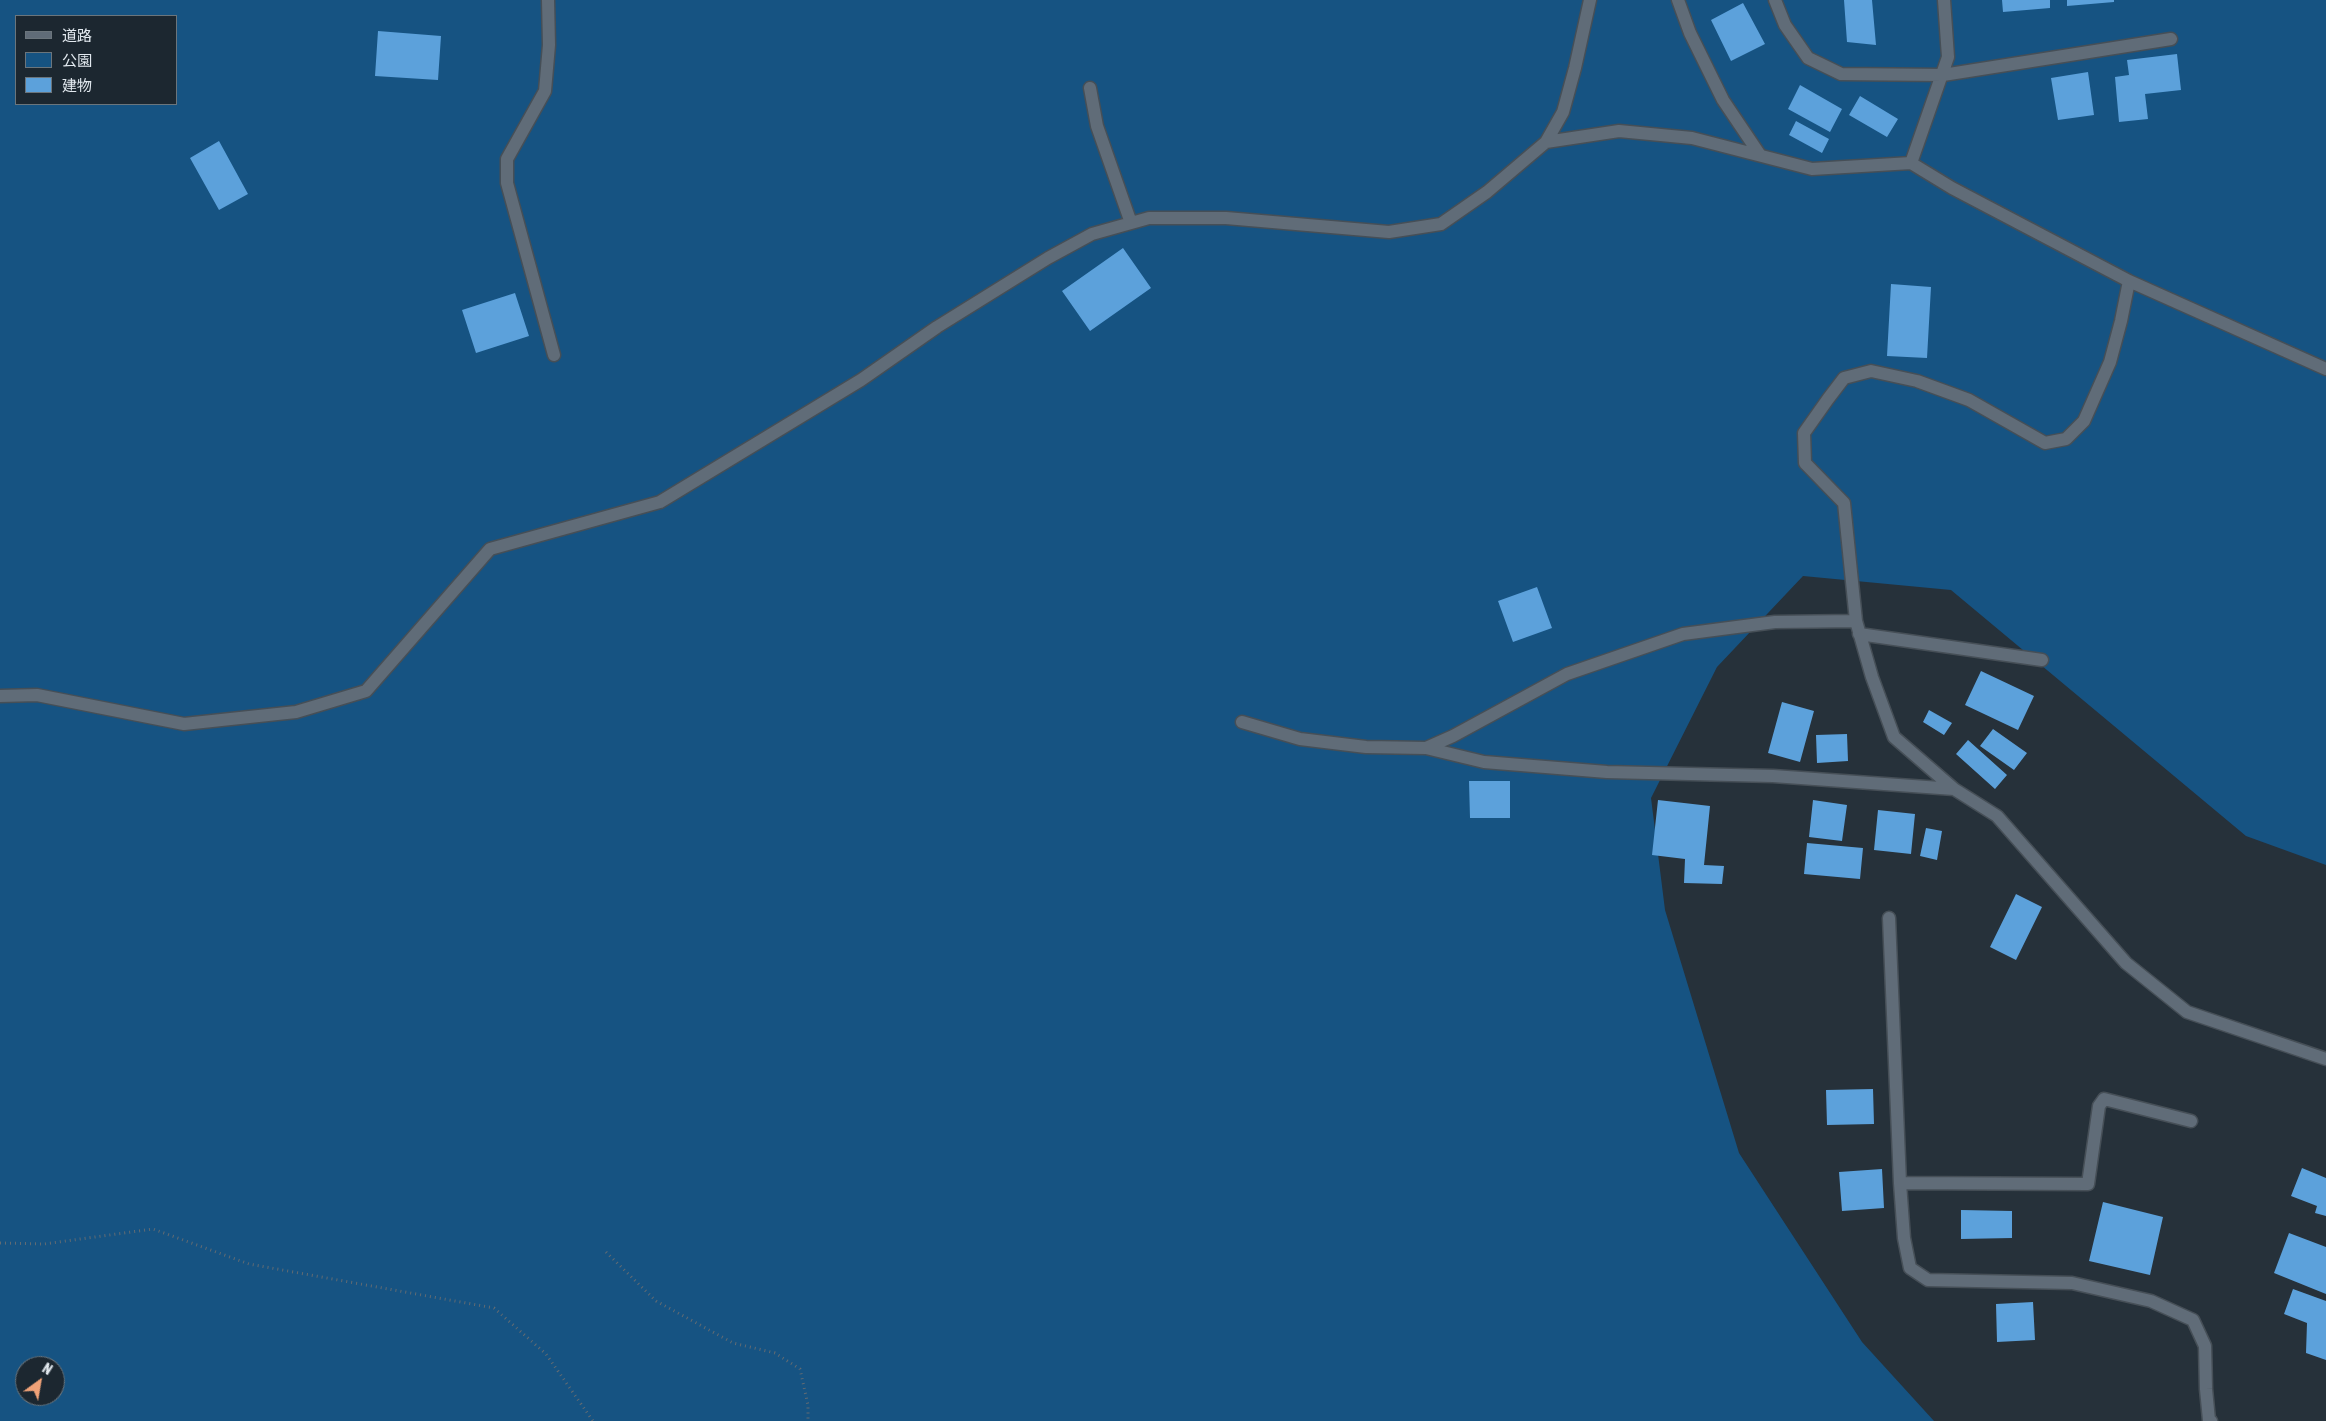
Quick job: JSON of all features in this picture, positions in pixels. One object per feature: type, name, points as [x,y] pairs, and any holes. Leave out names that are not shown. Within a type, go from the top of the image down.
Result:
[{"type":"street","points":[[548,0],[549,45],[544,91],[507,159],[507,183],[554,354]]},
{"type":"street","points":[[0,696],[36,695],[184,724],[296,712],[366,691],[490,549],[660,502],[860,380],[937,326],[1048,258],[1092,234],[1149,218],[1226,218],[1389,232],[1440,224],[1487,192],[1546,142],[1563,112],[1590,0]]},
{"type":"street","points":[[1678,0],[1690,33],[1723,100],[1760,156]]},
{"type":"street","points":[[1775,0],[1785,25],[1808,58],[1841,74],[1942,75],[2171,39]]},
{"type":"street","points":[[1911,163],[1948,57],[1944,0]]},
{"type":"street","points":[[1090,88],[1097,126],[1131,223]]},
{"type":"street","points":[[1546,142],[1619,131],[1692,138],[1812,170],[1911,163],[1952,188],[2129,281],[2326,369]]},
{"type":"street","points":[[2129,281],[2121,322],[2110,362],[2084,421],[2066,439],[2045,443],[1969,400],[1917,382],[1871,371],[1844,378],[1804,433],[1805,463],[1844,503],[1856,620],[1872,677],[1894,737],[1954,789],[1998,816],[2126,963],[2187,1012],[2326,1059]]},
{"type":"street","points":[[1426,748],[1453,736],[1567,674],[1684,634],[1775,622],[1856,620]]},
{"type":"street","points":[[1859,634],[2042,660]]},
{"type":"street","points":[[1242,722],[1300,739],[1366,748],[1426,748],[1484,762],[1607,772],[1773,776],[1954,789]]},
{"type":"street","points":[[1889,918],[1900,1183],[1904,1238],[1910,1268],[1928,1280],[2072,1283],[2151,1301],[2193,1320],[2205,1346],[2206,1388],[2209,1420],[2211,1421]]},
{"type":"street","points":[[1900,1183],[2088,1184],[2099,1106],[2104,1099],[2191,1121]]},
{"type":"path","points":[[0,1243],[44,1244],[153,1229],[249,1264],[494,1308],[546,1354],[593,1421]]},
{"type":"path","points":[[606,1252],[656,1301],[733,1342],[775,1353],[800,1369],[808,1405],[808,1421]]},
{"type":"green space","points":[[0,0],[2326,0],[2326,865],[2246,836],[1951,590],[1803,576],[1717,667],[1651,798],[1665,910],[1739,1153],[1862,1342],[1934,1421],[0,1421]]},
{"type":"building","points":[[1844,0],[1872,0],[1876,45],[1847,42]]},
{"type":"building","points":[[2002,0],[2050,0],[2050,8],[2003,12]]},
{"type":"building","points":[[2067,0],[2114,0],[2114,2],[2067,6]]},
{"type":"building","points":[[1743,3],[1765,44],[1731,61],[1711,20]]},
{"type":"building","points":[[378,31],[441,36],[438,80],[375,76]]},
{"type":"building","points":[[2177,54],[2181,90],[2145,94],[2148,119],[2119,122],[2115,77],[2129,75],[2127,60]]},
{"type":"building","points":[[2088,72],[2094,115],[2058,120],[2051,78]]},
{"type":"building","points":[[1800,85],[1842,109],[1830,132],[1788,109]]},
{"type":"building","points":[[1860,96],[1898,119],[1887,137],[1849,115]]},
{"type":"building","points":[[1796,121],[1829,139],[1822,153],[1789,135]]},
{"type":"building","points":[[219,141],[248,194],[219,210],[190,158]]},
{"type":"building","points":[[1123,248],[1151,288],[1090,331],[1062,291]]},
{"type":"building","points":[[1891,284],[1931,287],[1927,358],[1887,356]]},
{"type":"building","points":[[515,293],[529,336],[476,353],[462,310]]},
{"type":"building","points":[[1537,587],[1552,628],[1513,642],[1498,601]]},
{"type":"building","points":[[1981,671],[2034,696],[2018,730],[1965,705]]},
{"type":"building","points":[[1782,702],[1814,711],[1800,762],[1768,753]]},
{"type":"building","points":[[1929,710],[1952,723],[1944,735],[1923,722]]},
{"type":"building","points":[[1993,729],[2027,753],[2014,770],[1980,746]]},
{"type":"building","points":[[1847,734],[1848,761],[1817,763],[1816,735]]},
{"type":"building","points":[[1968,740],[2007,775],[1995,789],[1956,754]]},
{"type":"building","points":[[1469,781],[1510,781],[1510,818],[1470,818]]},
{"type":"building","points":[[1658,800],[1710,806],[1704,865],[1724,866],[1722,884],[1684,883],[1685,859],[1652,855]]},
{"type":"building","points":[[1813,800],[1847,805],[1842,841],[1809,837]]},
{"type":"building","points":[[1878,810],[1915,814],[1911,854],[1874,850]]},
{"type":"building","points":[[1926,828],[1942,831],[1937,860],[1920,856]]},
{"type":"building","points":[[1807,843],[1863,848],[1860,879],[1804,874]]},
{"type":"building","points":[[2016,894],[2042,907],[2016,960],[1990,947]]},
{"type":"building","points":[[1873,1089],[1874,1124],[1827,1125],[1826,1090]]},
{"type":"building","points":[[2302,1168],[2326,1178],[2326,1216],[2315,1213],[2317,1206],[2291,1196]]},
{"type":"building","points":[[1882,1169],[1884,1208],[1842,1211],[1839,1172]]},
{"type":"building","points":[[2103,1202],[2163,1217],[2150,1275],[2089,1261]]},
{"type":"building","points":[[1961,1210],[2012,1211],[2012,1238],[1961,1239]]},
{"type":"building","points":[[2289,1233],[2326,1247],[2326,1294],[2274,1273]]},
{"type":"building","points":[[2293,1289],[2326,1301],[2326,1360],[2306,1353],[2307,1323],[2284,1314]]},
{"type":"building","points":[[2033,1302],[2035,1340],[1997,1342],[1996,1304]]}]
